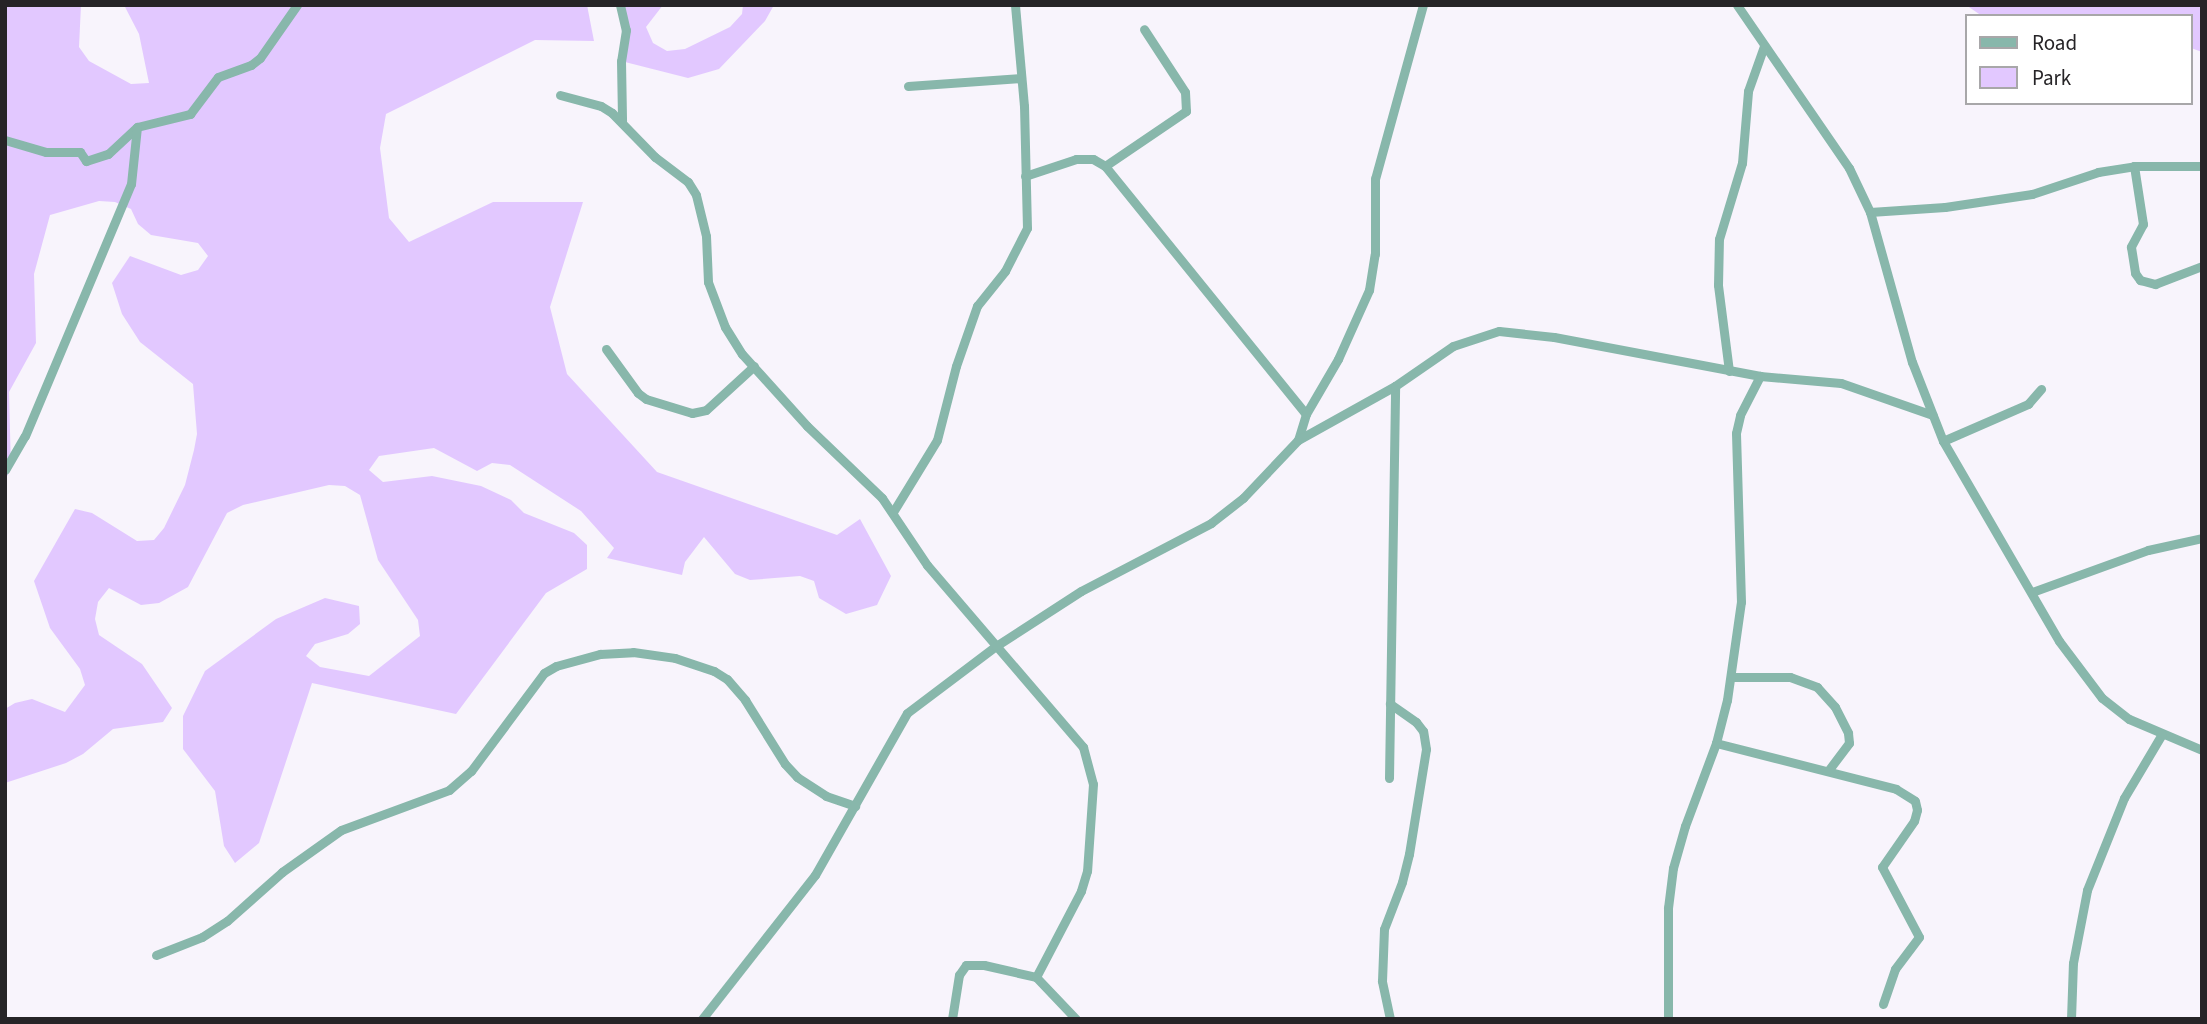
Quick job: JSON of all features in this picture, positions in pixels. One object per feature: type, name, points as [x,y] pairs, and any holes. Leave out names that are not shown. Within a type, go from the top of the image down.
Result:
[{"type":"street","points":[[5,140],[46,152],[80,152],[86,161],[108,154],[136,127],[190,114],[218,78],[251,65],[260,58],[297,5]]},
{"type":"street","points":[[620,5],[626,30],[621,61],[622,121]]},
{"type":"street","points":[[893,512],[937,440],[956,366],[977,306],[1005,271],[1024,237],[1028,221],[1016,5]]},
{"type":"street","points":[[1298,440],[1306,414],[1338,359],[1369,290],[1375,254],[1375,179],[1423,5]]},
{"type":"street","points":[[1737,5],[1849,168],[1870,212],[1912,362],[1943,441],[2065,651],[2102,698],[2129,719],[2202,750]]},
{"type":"street","points":[[1105,166],[1186,111],[1185,92],[1144,29]]},
{"type":"street","points":[[1729,371],[1718,285],[1719,239],[1742,163],[1748,91],[1764,46]]},
{"type":"street","points":[[908,86],[1021,78]]},
{"type":"street","points":[[560,95],[601,106],[622,121],[655,157],[692,188],[706,236],[708,282],[725,327],[754,366],[893,512],[927,565],[1077,736],[1089,764],[1093,784],[1091,853],[1082,891],[1036,977]]},
{"type":"street","points":[[5,470],[25,436],[131,184],[136,127]]},
{"type":"street","points":[[1025,176],[1076,159],[1093,159],[1105,166],[1306,414]]},
{"type":"street","points":[[1870,212],[1945,207],[2039,193],[2098,172],[2134,166],[2202,166]]},
{"type":"street","points":[[2134,166],[2143,224],[2131,247],[2135,273],[2140,280],[2155,284],[2202,267]]},
{"type":"street","points":[[702,1019],[815,875],[907,713],[996,646],[1081,591],[1211,523],[1243,498],[1298,440],[1395,386],[1453,346],[1499,331],[1554,337],[1760,376],[1841,383],[1933,415]]},
{"type":"street","points":[[606,349],[646,399],[692,413],[706,410],[754,366]]},
{"type":"street","points":[[1668,1019],[1668,908],[1673,868],[1685,826],[1716,743],[1731,677],[1741,601],[1736,433],[1740,415],[1760,376]]},
{"type":"street","points":[[1389,778],[1395,386]]},
{"type":"street","points":[[1943,441],[2028,404],[2041,389]]},
{"type":"street","points":[[2032,593],[2148,550],[2202,538]]},
{"type":"street","points":[[156,955],[202,937],[227,921],[292,864],[341,830],[449,790],[471,771],[544,673],[556,666],[600,654],[633,652],[675,658],[714,671],[726,679],[745,700],[785,765],[797,777],[826,796],[855,806]]},
{"type":"street","points":[[1731,677],[1790,677],[1817,687],[1835,708],[1848,733],[1849,743],[1829,771]]},
{"type":"street","points":[[1390,704],[1416,722],[1423,732],[1426,749],[1407,863],[1384,929],[1382,981],[1390,1019]]},
{"type":"street","points":[[2071,1019],[2073,963],[2087,890],[2124,798],[2162,734]]},
{"type":"street","points":[[1716,743],[1896,789],[1915,801],[1917,810],[1914,821],[1882,867],[1919,937],[1895,970],[1883,1004]]},
{"type":"street","points":[[953,1019],[958,975],[966,965],[984,965],[1036,977],[1076,1019]]},
{"type":"green space","points":[[5,5],[81,5],[79,47],[89,61],[131,84],[149,83],[139,34],[124,5],[587,5],[594,41],[535,40],[386,114],[380,148],[389,218],[409,242],[493,202],[583,202],[550,307],[567,374],[657,472],[837,535],[860,519],[891,576],[877,605],[846,614],[819,598],[814,581],[800,576],[750,580],[735,574],[704,537],[685,562],[682,575],[607,558],[614,548],[581,511],[510,465],[492,463],[477,471],[434,448],[379,456],[369,470],[383,482],[432,476],[481,486],[511,500],[524,513],[574,533],[587,545],[587,569],[546,593],[456,714],[312,683],[259,843],[235,863],[224,846],[215,791],[183,749],[183,716],[205,671],[276,619],[325,598],[359,606],[360,624],[348,634],[315,644],[306,656],[320,667],[369,676],[420,636],[418,620],[378,560],[360,495],[345,486],[329,485],[243,505],[227,513],[188,587],[159,603],[141,605],[109,588],[98,602],[95,619],[99,635],[142,664],[172,708],[163,722],[113,729],[83,754],[66,763],[5,783],[5,709],[15,703],[32,699],[65,712],[85,685],[80,669],[50,628],[34,581],[75,509],[92,513],[137,541],[154,540],[164,528],[185,485],[194,450],[197,434],[193,384],[140,342],[122,314],[112,283],[130,256],[181,275],[198,270],[208,256],[198,243],[151,235],[138,224],[131,209],[115,202],[99,201],[50,215],[34,274],[36,343],[9,392],[11,469],[5,480]]},
{"type":"green space","points":[[620,5],[663,5],[646,27],[653,43],[667,51],[685,49],[730,27],[742,14],[743,5],[774,5],[765,21],[719,69],[688,78],[621,61],[626,30]]},
{"type":"green space","points":[[1966,5],[2202,5],[2202,52],[2193,49],[2193,14],[1979,14]]}]
